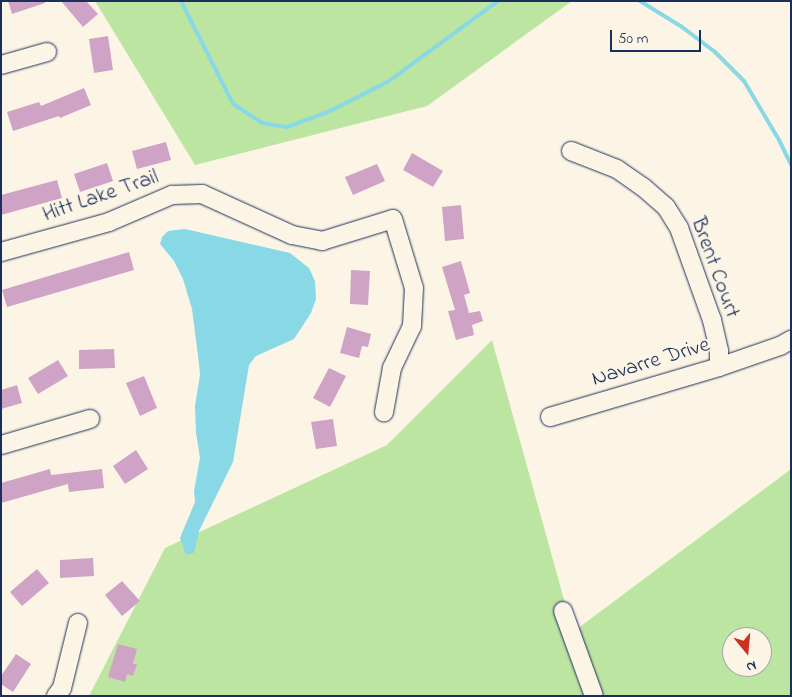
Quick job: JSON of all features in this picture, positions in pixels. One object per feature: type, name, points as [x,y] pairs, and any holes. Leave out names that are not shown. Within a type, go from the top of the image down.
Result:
[{"type":"street","points":[[1,65],[47,52]]},
{"type":"street","name":"Brent Court","points":[[571,151],[616,169],[643,186],[666,208],[680,228],[712,320],[719,367]]},
{"type":"street","name":"Hitt Lake Trail","points":[[1,252],[109,222],[172,195],[202,194],[292,235],[322,241],[393,220],[414,288],[412,326],[392,368],[384,412]]},
{"type":"street","name":"Navarre Drive","points":[[550,417],[719,367],[780,346],[791,340]]},
{"type":"street","points":[[1,446],[90,419]]},
{"type":"street","points":[[563,611],[594,696]]},
{"type":"street","points":[[56,696],[62,688],[78,623]]},
{"type":"green space","points":[[95,1],[572,1],[427,106],[195,165]]},
{"type":"green space","points":[[492,340],[573,632],[791,469],[791,696],[89,696],[165,548],[387,445]]},
{"type":"water","points":[[185,229],[290,253],[309,268],[315,281],[316,299],[311,313],[294,339],[256,356],[249,365],[233,462],[199,531],[194,553],[186,555],[180,538],[195,502],[194,491],[200,458],[196,433],[195,406],[200,375],[192,309],[183,279],[174,261],[160,244],[162,237],[168,231]]},
{"type":"building","points":[[8,1],[44,1],[45,3],[12,14]]},
{"type":"building","points":[[61,1],[86,1],[98,14],[83,27]]},
{"type":"building","points":[[108,36],[113,70],[94,73],[89,39]]},
{"type":"building","points":[[84,88],[91,105],[60,118],[59,116],[13,131],[7,112],[39,102],[41,106]]},
{"type":"building","points":[[166,142],[171,160],[137,169],[132,151]]},
{"type":"building","points":[[412,153],[443,171],[433,187],[403,170]]},
{"type":"building","points":[[107,163],[113,181],[80,192],[74,174]]},
{"type":"building","points":[[377,164],[385,181],[353,195],[345,177]]},
{"type":"building","points":[[57,180],[62,198],[1,215],[1,195]]},
{"type":"building","points":[[461,205],[464,239],[445,241],[442,207]]},
{"type":"building","points":[[129,252],[134,270],[7,307],[2,290]]},
{"type":"building","points":[[461,261],[470,293],[464,295],[469,313],[480,311],[483,321],[472,325],[474,335],[456,340],[448,311],[455,310],[442,267]]},
{"type":"building","points":[[351,270],[370,271],[368,305],[350,304]]},
{"type":"building","points":[[347,327],[371,334],[368,347],[362,346],[359,358],[340,353]]},
{"type":"building","points":[[114,349],[115,368],[79,369],[79,350]]},
{"type":"building","points":[[58,360],[68,376],[38,394],[28,378]]},
{"type":"building","points":[[329,368],[346,376],[330,407],[313,398]]},
{"type":"building","points":[[144,376],[157,408],[140,416],[126,383]]},
{"type":"building","points":[[17,385],[22,403],[1,409],[1,390]]},
{"type":"building","points":[[333,419],[337,446],[316,449],[311,422]]},
{"type":"building","points":[[136,450],[148,469],[125,484],[113,466]]},
{"type":"building","points":[[50,469],[51,475],[102,469],[104,488],[69,492],[68,484],[1,503],[1,483]]},
{"type":"building","points":[[93,558],[94,576],[60,578],[60,560]]},
{"type":"building","points":[[37,569],[49,583],[22,606],[10,592]]},
{"type":"building","points":[[122,581],[140,601],[122,616],[105,595]]},
{"type":"building","points":[[118,644],[137,649],[133,664],[137,664],[133,676],[127,674],[125,682],[108,677]]},
{"type":"building","points":[[16,654],[31,664],[13,692],[1,684],[1,676]]},
{"type":"waterway","points":[[181,1],[233,104],[262,123],[287,127],[328,112],[389,81],[498,1]]},
{"type":"waterway","points":[[640,1],[682,27],[715,52],[744,81],[779,140],[791,165]]}]
